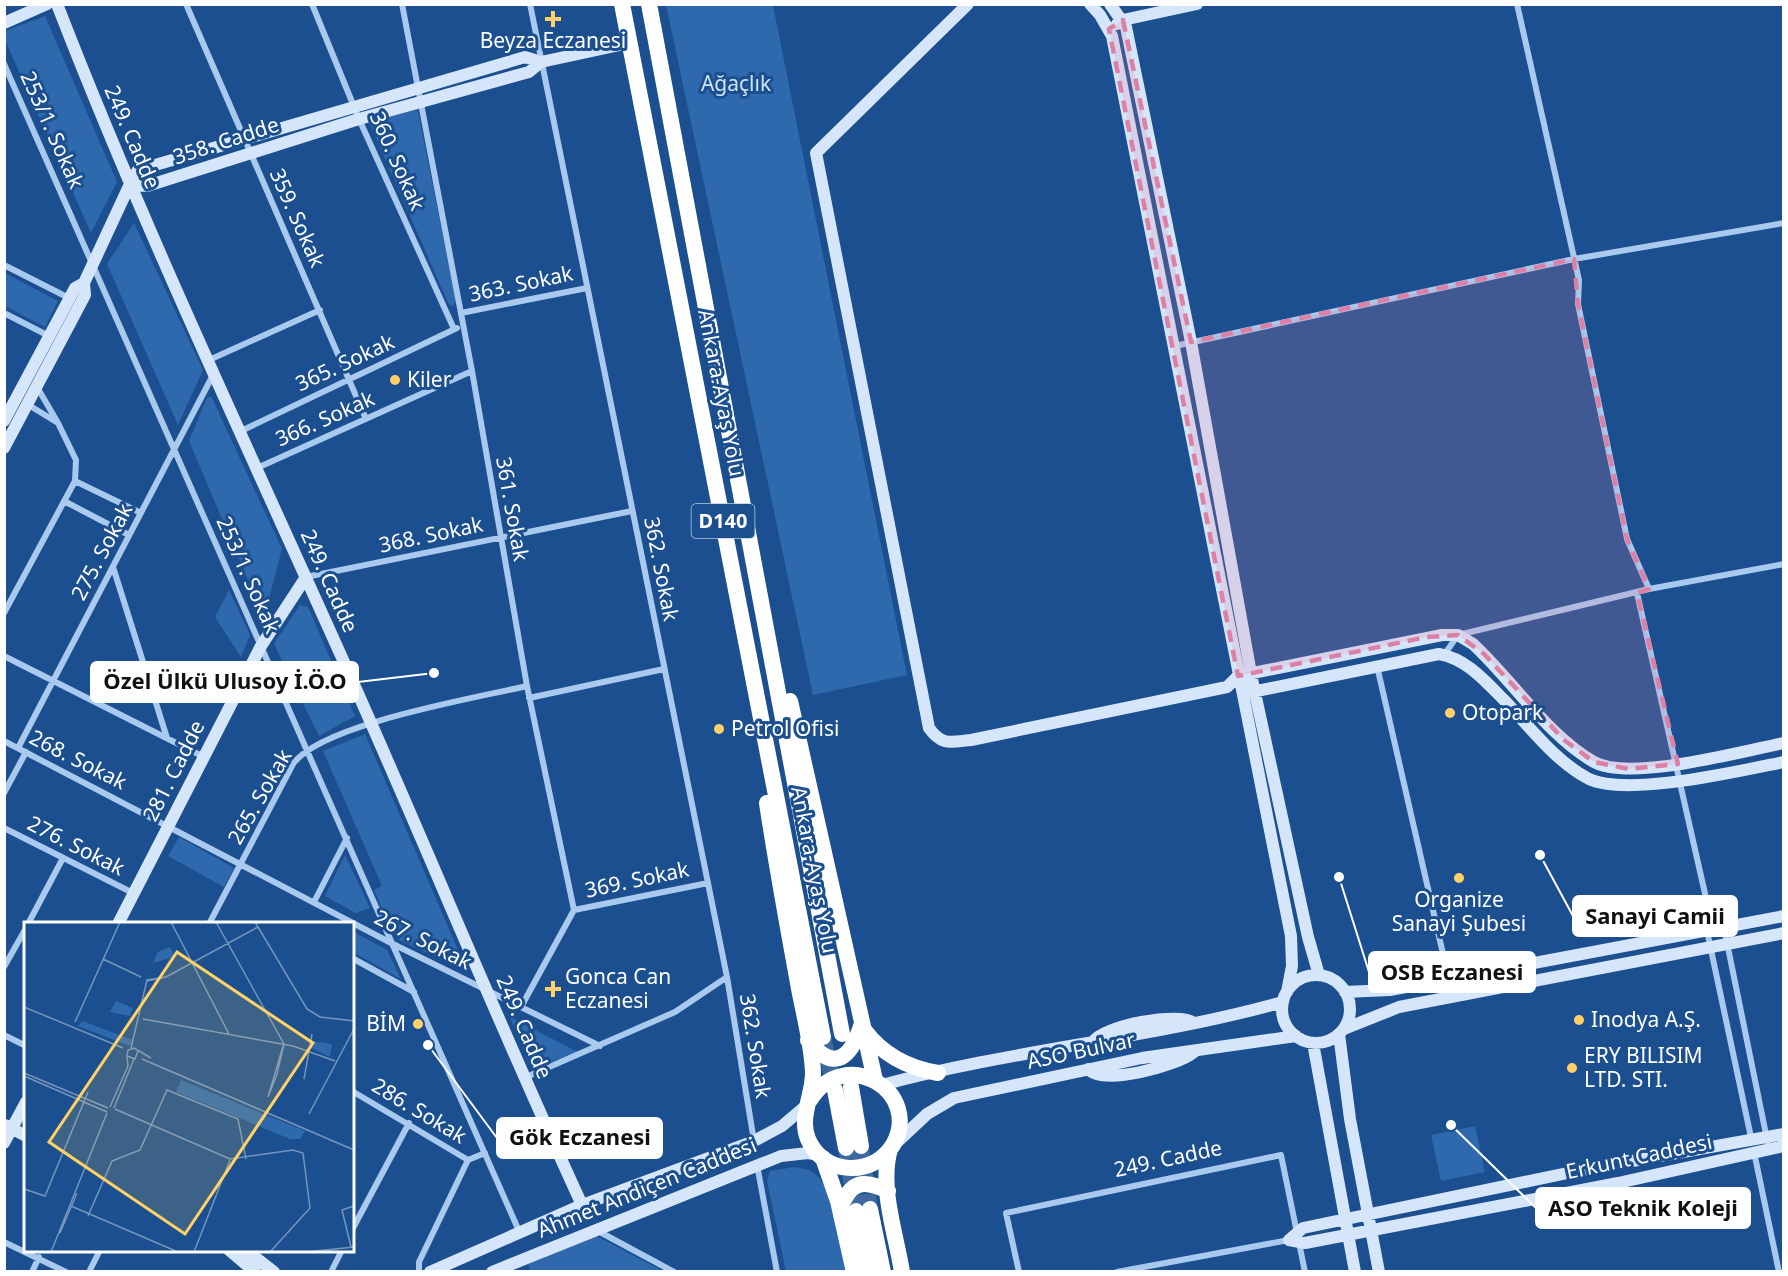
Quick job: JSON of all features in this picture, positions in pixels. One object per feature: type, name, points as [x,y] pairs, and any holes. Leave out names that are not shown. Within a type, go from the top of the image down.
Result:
[{"type":"highway","name":"Ankara-Ayaş Yolu","points":[[622,4],[751,666],[816,1038],[809,1102]]},
{"type":"highway","name":"Ankara-Ayaş Yolu","points":[[649,4],[842,1034]]},
{"type":"highway","points":[[773,669],[787,689],[792,708],[862,1026],[878,1083]]},
{"type":"highway","points":[[816,1038],[822,1055],[838,1059],[851,1051],[862,1026]]},
{"type":"highway","points":[[862,1026],[883,1050],[899,1060],[938,1073]]},
{"type":"highway","points":[[883,1272],[855,1209],[806,1131],[809,1102],[821,1085],[838,1076],[857,1074],[878,1083],[893,1098],[898,1114],[898,1131],[886,1166],[902,1272]]},
{"type":"highway","points":[[843,1088],[853,1147]]},
{"type":"highway","points":[[821,1157],[839,1167],[859,1168],[878,1161],[891,1148]]},
{"type":"highway","points":[[867,1272],[855,1209],[845,1196],[859,1184],[870,1183],[888,1191]]},
{"type":"highway","points":[[854,1272],[855,1209]]},
{"type":"street","points":[[4,23],[47,4]]},
{"type":"street","name":"249. Cadde","points":[[57,4],[103,123],[371,722],[489,992],[524,1078],[582,1205]]},
{"type":"street","name":"359. Sokak","points":[[186,4],[366,419]]},
{"type":"street","name":"360. Sokak","points":[[312,4],[355,104],[359,119],[454,329]]},
{"type":"street","name":"361. Sokak","points":[[402,4],[464,325],[499,538],[529,698],[573,910]]},
{"type":"street","name":"362. Sokak","points":[[530,4],[727,977],[754,1141]]},
{"type":"street","points":[[968,4],[816,153],[929,728],[938,740],[945,742],[971,740],[1227,687],[1248,693],[1377,665],[1429,655],[1444,655],[1454,657],[1479,674],[1557,755],[1590,779],[1625,787],[1784,762]]},
{"type":"street","points":[[1090,4],[1109,29],[1175,346],[1238,676],[1248,693],[1319,975]]},
{"type":"street","points":[[1110,4],[1123,20],[1191,342],[1251,673],[1248,693],[1291,936],[1292,966],[1285,997],[1285,1021],[1296,1036],[1313,1043],[1331,1040],[1341,1032],[1399,1007],[1784,933]]},
{"type":"street","points":[[1109,29],[1123,20],[1197,4]]},
{"type":"street","points":[[1517,4],[1579,280],[1578,304],[1628,539],[1649,589]]},
{"type":"street","name":"358. Cadde","points":[[541,62],[525,57],[355,104],[138,170],[130,184],[147,186],[359,119],[529,72],[541,62],[629,43]]},
{"type":"street","name":"253/1. Sokak","points":[[4,64],[519,1231]]},
{"type":"street","points":[[4,448],[85,295],[84,283],[130,184]]},
{"type":"street","points":[[1175,346],[1574,259],[1784,223]]},
{"type":"street","points":[[4,265],[69,297]]},
{"type":"street","points":[[4,421],[69,297],[75,288],[84,283]]},
{"type":"street","name":"363. Sokak","points":[[461,313],[587,288]]},
{"type":"street","points":[[212,366],[320,310]]},
{"type":"street","points":[[4,313],[49,336]]},
{"type":"street","name":"365. Sokak","points":[[241,431],[464,325]]},
{"type":"street","name":"275. Sokak","points":[[18,748],[174,449],[212,366]]},
{"type":"street","name":"366. Sokak","points":[[257,468],[472,371]]},
{"type":"street","points":[[4,613],[75,481],[76,460],[37,387]]},
{"type":"street","points":[[27,404],[58,423]]},
{"type":"street","points":[[75,481],[141,513]]},
{"type":"street","points":[[64,501],[129,535]]},
{"type":"street","name":"368. Sokak","points":[[306,577],[632,511]]},
{"type":"street","points":[[1227,687],[1238,676],[1251,673],[1427,636],[1458,635],[1649,589],[1784,564]]},
{"type":"street","points":[[112,567],[167,738]]},
{"type":"street","name":"281. Cadde","points":[[119,922],[261,645],[306,577]]},
{"type":"street","points":[[1637,593],[1715,929],[1727,944],[1768,1143],[1784,1134]]},
{"type":"street","points":[[1444,655],[1458,635]]},
{"type":"street","points":[[1458,635],[1484,654],[1564,740],[1594,762],[1629,769],[1678,764],[1784,743]]},
{"type":"street","points":[[4,656],[204,757]]},
{"type":"street","points":[[1377,665],[1449,980]]},
{"type":"street","points":[[529,698],[664,669]]},
{"type":"street","name":"265. Sokak","points":[[210,922],[293,764],[308,750],[371,722],[527,686]]},
{"type":"street","name":"268. Sokak","points":[[4,741],[169,825]]},
{"type":"street","points":[[4,793],[26,752]]},
{"type":"street","name":"267. Sokak","points":[[169,825],[349,922]]},
{"type":"street","name":"276. Sokak","points":[[4,828],[133,893]]},
{"type":"street","points":[[314,902],[346,838]]},
{"type":"street","points":[[29,922],[63,858]]},
{"type":"street","name":"369. Sokak","points":[[573,910],[708,883]]},
{"type":"street","points":[[521,1007],[573,910]]},
{"type":"street","points":[[1346,992],[1390,990],[1449,980],[1784,916]]},
{"type":"street","name":"267. Sokak","points":[[354,924],[600,1046]]},
{"type":"street","points":[[1715,929],[1710,948],[1779,1272]]},
{"type":"street","points":[[4,967],[24,931]]},
{"type":"street","points":[[354,959],[414,992]]},
{"type":"street","points":[[1285,997],[1300,978],[1319,975],[1334,980],[1346,992],[1350,1004],[1349,1017],[1341,1032],[1350,1119],[1379,1272]]},
{"type":"street","points":[[524,1078],[675,1012],[727,977]]},
{"type":"street","name":"ASO Bulvar","points":[[878,1083],[1195,1023],[1285,997]]},
{"type":"street","points":[[4,1035],[24,1045]]},
{"type":"street","name":"ASO Bulvar","points":[[891,1148],[927,1114],[954,1098],[1088,1069],[1197,1049],[1296,1036]]},
{"type":"street","points":[[1313,1043],[1355,1272]]},
{"type":"street","name":"286. Sokak","points":[[354,1092],[468,1160]]},
{"type":"street","name":"Ahmet Andiçen Caddesi","points":[[430,1272],[582,1205],[754,1141],[772,1132],[809,1102]]},
{"type":"street","points":[[4,1143],[8,1127],[24,1105]]},
{"type":"street","points":[[354,1226],[409,1123]]},
{"type":"street","points":[[8,1127],[24,1135]]},
{"type":"street","name":"Erkunt Caddesi","points":[[1295,1237],[1305,1243],[1618,1183],[1753,1146],[1768,1143],[1784,1146]]},
{"type":"street","points":[[1117,1272],[1295,1237],[1345,1219],[1582,1170],[1753,1146]]},
{"type":"street","points":[[419,1272],[419,1262],[468,1160],[485,1153]]},
{"type":"street","name":"Ahmet Andiçen Caddesi","points":[[492,1272],[757,1165],[791,1154],[821,1157]]},
{"type":"street","name":"249. Cadde","points":[[1019,1272],[1005,1213],[1281,1155],[1295,1237],[1305,1272]]},
{"type":"street","points":[[757,1165],[777,1272]]},
{"type":"street","points":[[594,1229],[674,1272]]},
{"type":"street","points":[[4,1242],[24,1251]]},
{"type":"street","points":[[27,1252],[66,1272]]},
{"type":"street","points":[[89,1272],[99,1252]]},
{"type":"street","points":[[230,1252],[255,1272]]},
{"type":"street","points":[[331,1272],[341,1252]]},
{"type":"street","points":[[254,1253],[273,1272]]},
{"type":"street","points":[[254,1253],[282,1272]]},
{"type":"street","points":[[32,1272],[39,1257]]},
{"type":"highlighted area","points":[[1123,20],[1191,342],[1574,259],[1578,304],[1627,539],[1649,589],[1637,593],[1678,764],[1629,769],[1594,762],[1564,740],[1484,654],[1458,635],[1427,637],[1238,676],[1109,29]]},
{"type":"green space","name":"Ağaçlık","points":[[666,5],[773,5],[907,675],[813,695]]},
{"type":"green space","points":[[45,16],[117,182],[91,233],[5,40],[5,31]]},
{"type":"green space","points":[[417,107],[456,301],[453,306],[449,305],[369,122]]},
{"type":"green space","points":[[134,223],[203,370],[178,425],[107,264]]},
{"type":"green space","points":[[5,273],[58,301],[45,327],[5,306]]},
{"type":"green space","points":[[211,396],[282,549],[264,618],[189,441],[207,398]]},
{"type":"green space","points":[[229,590],[250,635],[241,657],[215,617]]},
{"type":"green space","points":[[300,605],[308,607],[355,716],[319,736],[274,644]]},
{"type":"green space","points":[[365,734],[464,964],[461,969],[401,941],[393,933],[374,890],[382,886],[323,751]]},
{"type":"green space","points":[[179,837],[234,868],[224,887],[168,856]]},
{"type":"green space","points":[[345,855],[370,908],[356,913],[325,896]]},
{"type":"green space","points":[[354,932],[387,950],[401,979],[354,953]]},
{"type":"green space","points":[[510,1017],[578,1052],[531,1069]]},
{"type":"green space","points":[[1475,1126],[1485,1172],[1441,1181],[1431,1135]]},
{"type":"green space","points":[[795,1167],[813,1172],[827,1191],[836,1218],[846,1271],[786,1271],[767,1181],[770,1171]]},
{"type":"green space","points":[[596,1236],[663,1271],[530,1271],[528,1264]]},
{"type":"tunnel","points":[[823,1037],[835,1090]]},
{"type":"tunnel","points":[[861,1146],[870,1209]]},
{"type":"tunnel","points":[[846,1148],[856,1211]]},
{"type":"place","name":"Beyza Eczanesi","points":[[553,19]]},
{"type":"place","name":"Kiler","points":[[395,380]]},
{"type":"place","name":"Özel Ülkü Ulusoy İ.Ö.O","points":[[434,673]]},
{"type":"place","name":"Otopark","points":[[1450,713]]},
{"type":"place","name":"Petrol Ofisi","points":[[719,729]]},
{"type":"place","name":"Sanayi Camii","points":[[1540,855]]},
{"type":"place","name":"OSB Eczanesi","points":[[1339,877]]},
{"type":"place","name":"Organize Sanayi Şubesi","points":[[1459,878]]},
{"type":"place","name":"Gonca Can Eczanesi","points":[[553,989]]},
{"type":"place","name":"Inodya A.Ş.","points":[[1579,1020]]},
{"type":"place","name":"BİM","points":[[418,1024]]},
{"type":"place","name":"Gök Eczanesi","points":[[428,1045]]},
{"type":"place","name":"ERY BILISIM LTD. STI.","points":[[1572,1068]]},
{"type":"place","name":"ASO Teknik Koleji","points":[[1451,1125]]}]
